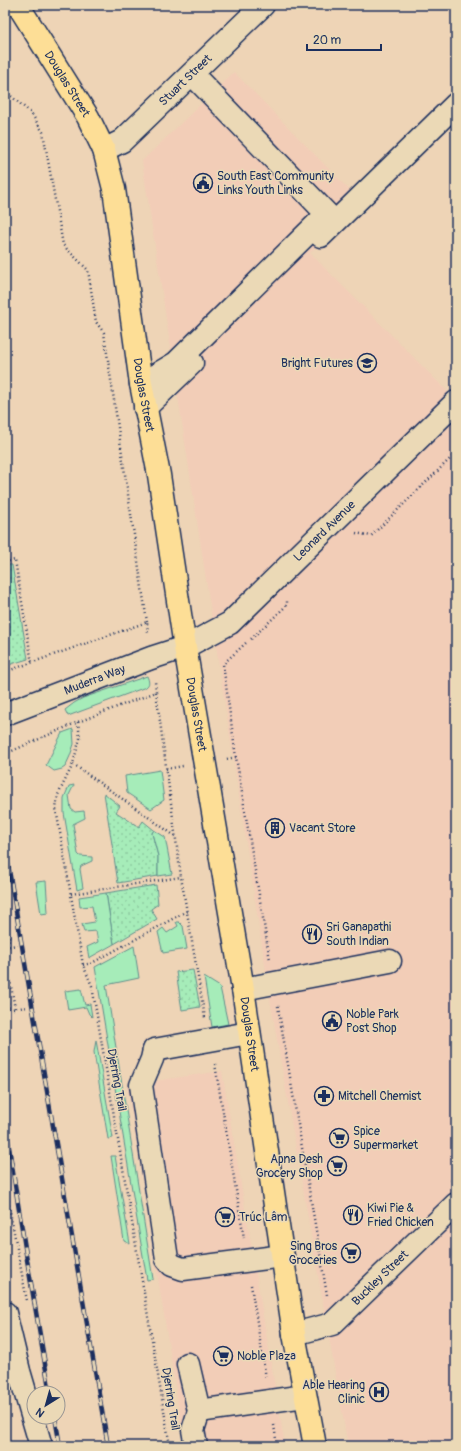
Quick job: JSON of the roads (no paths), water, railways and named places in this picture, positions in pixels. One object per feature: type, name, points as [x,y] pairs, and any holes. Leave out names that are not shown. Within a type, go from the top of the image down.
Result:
[{"type":"main road","name":"Douglas Street","points":[[18,5],[88,117],[104,150],[116,201],[141,384],[159,475],[185,647],[243,989],[294,1334],[315,1446]]},
{"type":"street","name":"Stuart Street","points":[[104,150],[122,141],[263,5]]},
{"type":"street","points":[[141,384],[176,363],[327,214],[192,74]]},
{"type":"street","points":[[146,408],[456,104]]},
{"type":"street","name":"Leonard Avenue","points":[[185,647],[230,623],[456,402]]},
{"type":"street","name":"Muderra Way","points":[[5,714],[151,658],[185,647]]},
{"type":"street","points":[[243,989],[390,961]]},
{"type":"street","points":[[249,1033],[154,1050],[152,1059],[141,1085],[167,1260],[172,1265],[183,1269],[283,1256]]},
{"type":"street","name":"Buckley Street","points":[[294,1334],[332,1324],[456,1204]]},
{"type":"street","points":[[5,1312],[19,1371],[41,1446]]},
{"type":"street","points":[[188,1364],[199,1411],[193,1430],[196,1446]]},
{"type":"street","points":[[199,1411],[305,1396]]},
{"type":"railway","points":[[5,847],[108,1446]]},
{"type":"railway","points":[[5,1122],[49,1385]]},
{"type":"railway","points":[[56,1425],[60,1446]]},
{"type":"place","name":"South East Community Links Youth Links","points":[[203,183]]},
{"type":"place","name":"Bright Futures","points":[[367,363]]},
{"type":"place","name":"Vacant Store","points":[[275,828]]},
{"type":"place","name":"Sri Ganapathi South Indian","points":[[312,934]]},
{"type":"place","name":"Noble Park Post Shop","points":[[332,1021]]},
{"type":"place","name":"Mitchell Chemist","points":[[324,1096]]},
{"type":"place","name":"Spice Supermarket","points":[[339,1138]]},
{"type":"place","name":"Apna Desh Grocery Shop","points":[[337,1166]]},
{"type":"place","name":"Kiwi Pie & Fried Chicken","points":[[353,1215]]},
{"type":"place","name":"Trúc Lâm","points":[[225,1217]]},
{"type":"place","name":"Sing Bros Groceries","points":[[351,1253]]},
{"type":"place","name":"Noble Plaza","points":[[223,1356]]},
{"type":"place","name":"Able Hearing Clinic","points":[[379,1392]]}]
